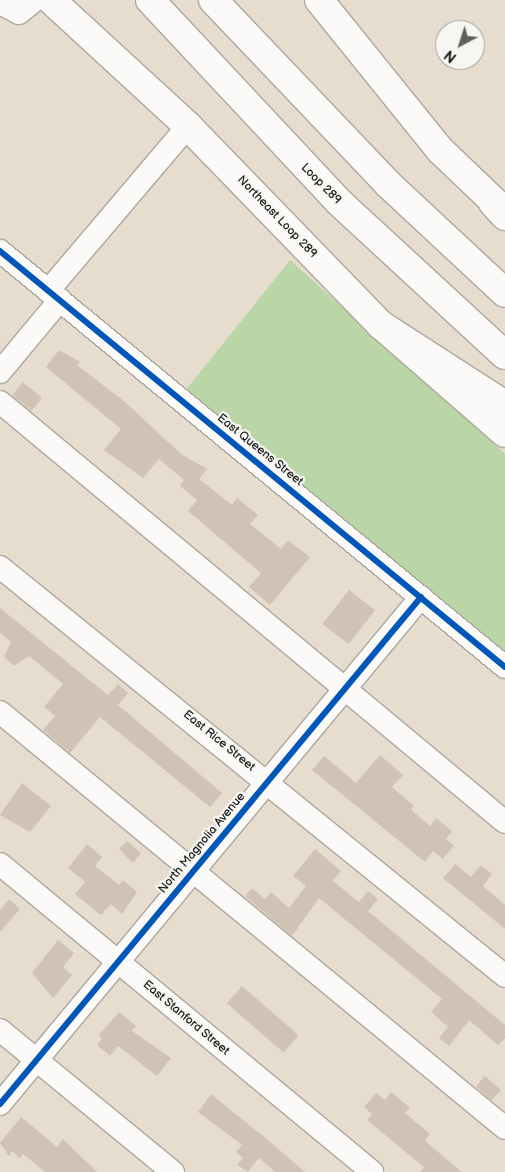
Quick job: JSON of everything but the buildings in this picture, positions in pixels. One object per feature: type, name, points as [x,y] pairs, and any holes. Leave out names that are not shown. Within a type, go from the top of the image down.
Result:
[{"type":"main road","name":"Northeast Loop 289","points":[[51,0],[188,126],[381,325],[505,433]]},
{"type":"main road","name":"Loop 289","points":[[150,0],[340,203],[505,355]]},
{"type":"main road","points":[[213,0],[387,183],[505,293]]},
{"type":"main road","points":[[319,0],[440,150],[501,211]]},
{"type":"main road","points":[[381,325],[505,405]]},
{"type":"street","points":[[0,4],[18,13],[35,0]]},
{"type":"street","points":[[0,372],[54,296],[188,126]]},
{"type":"street","name":"East Queens Street","points":[[0,251],[505,667]]},
{"type":"street","points":[[0,402],[505,822]]},
{"type":"street","name":"East Rice Street","points":[[0,567],[269,781],[505,976]]},
{"type":"street","name":"North Magnolia Avenue","points":[[0,1104],[421,597]]},
{"type":"street","points":[[0,712],[505,1128]]},
{"type":"street","name":"East Stanford Street","points":[[0,864],[372,1172]]},
{"type":"street","points":[[0,1030],[173,1172]]},
{"type":"green space","points":[[290,260],[505,454],[505,655],[185,391]]},
{"type":"cycle path","points":[[0,251],[505,667]]},
{"type":"cycle path","points":[[0,1104],[421,597]]}]
